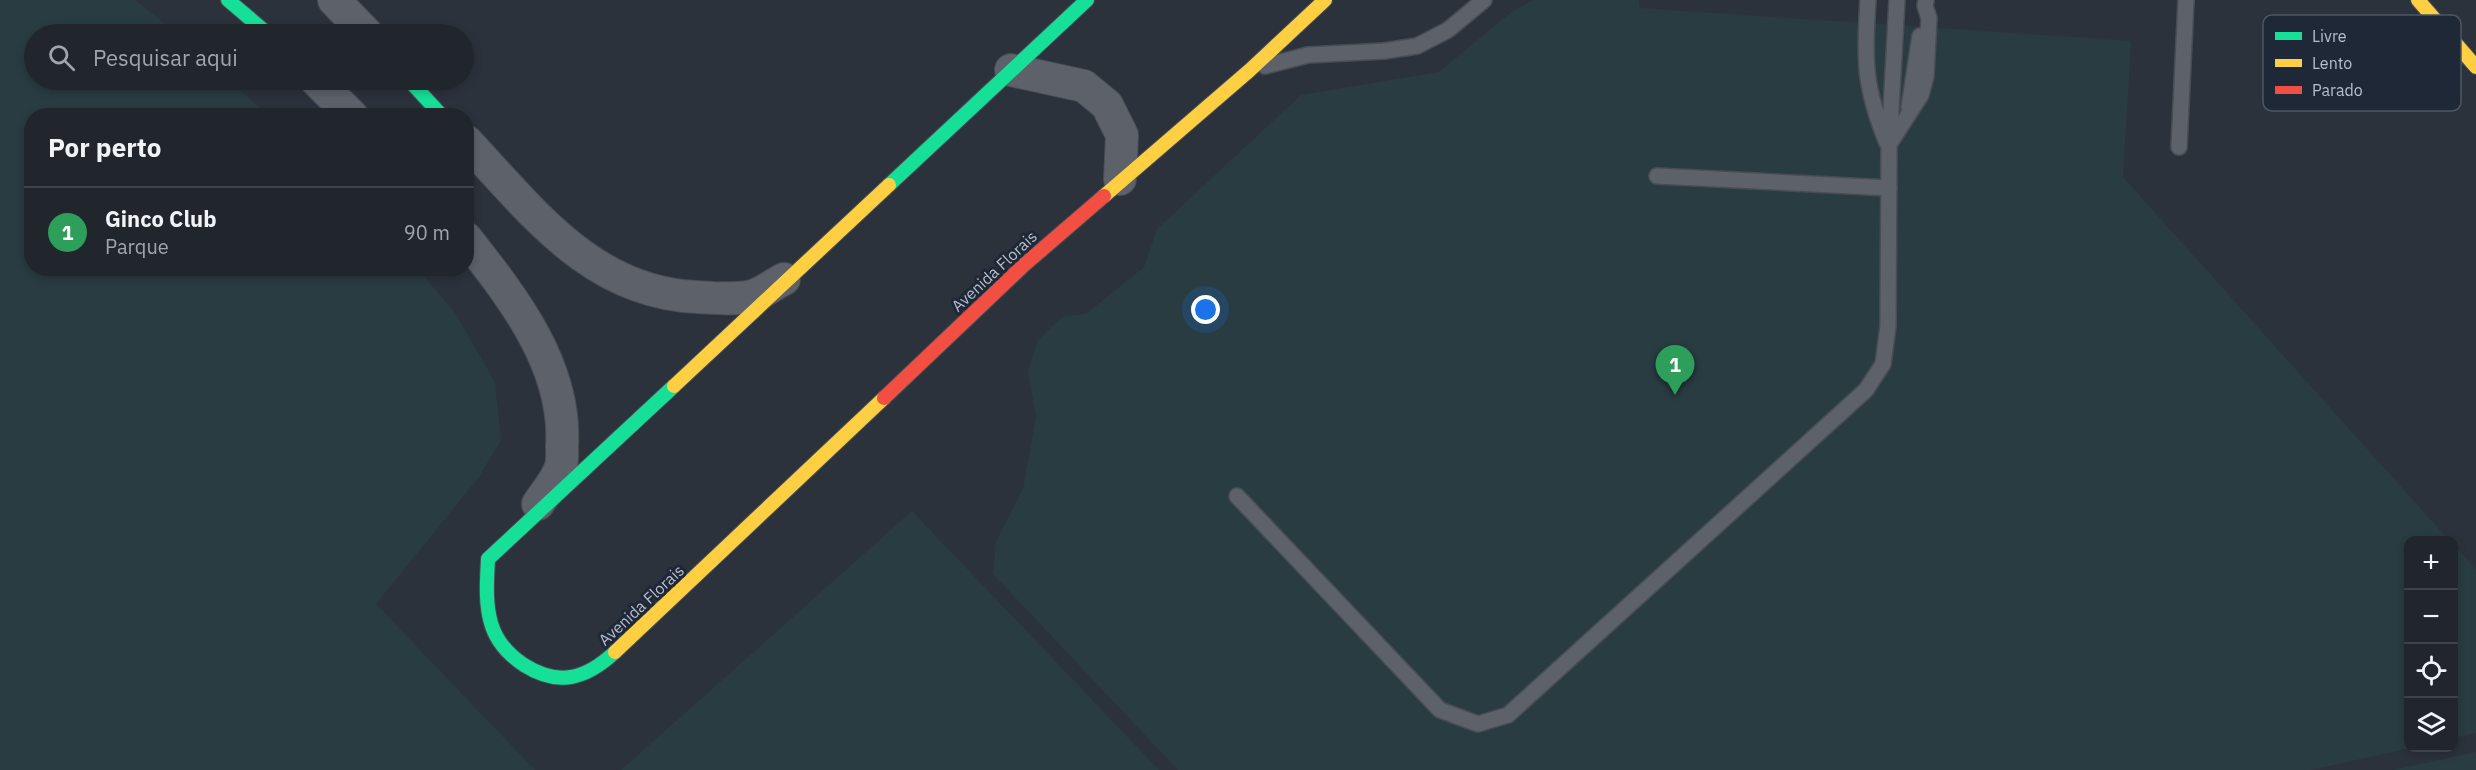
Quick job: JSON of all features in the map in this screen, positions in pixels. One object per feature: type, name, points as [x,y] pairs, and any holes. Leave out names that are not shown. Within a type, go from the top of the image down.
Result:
[{"type":"street","points":[[228,0],[256,24]]},
{"type":"street","points":[[333,0],[356,24]]},
{"type":"street","name":"Avenida Florais","points":[[1087,0],[488,559],[485,607],[499,642],[521,664],[552,680],[569,678],[602,665],[1024,265],[1120,179],[1250,70],[1325,0]]},
{"type":"street","points":[[2418,0],[2431,15]]},
{"type":"street","points":[[2461,50],[2476,67]]},
{"type":"street","points":[[1011,70],[1084,86],[1107,105],[1122,135],[1120,179]]},
{"type":"street","points":[[326,90],[344,108]]},
{"type":"street","points":[[418,90],[435,108]]},
{"type":"street","points":[[474,150],[548,229],[592,264],[634,286],[669,296],[716,298],[752,296],[793,274]]},
{"type":"street","points":[[474,249],[509,296],[540,346],[556,383],[564,424],[561,469],[526,524]]},
{"type":"lane","points":[[1250,70],[1308,55],[1384,51],[1417,46],[1448,30],[1484,0]]},
{"type":"lane","points":[[1868,0],[1865,42],[1867,83],[1873,108],[1888,146]]},
{"type":"lane","points":[[1237,496],[1440,710],[1478,724],[1508,714],[1866,390],[1883,364],[1888,326],[1888,146],[1897,0]]},
{"type":"lane","points":[[2179,147],[2186,0]]},
{"type":"lane","points":[[1888,146],[1921,95],[1926,76],[1929,18],[1925,3]]},
{"type":"lane","points":[[1657,176],[1888,188]]},
{"type":"shaded area","points":[[0,0],[135,0],[165,24],[24,24],[24,90],[239,90],[260,108],[24,108],[24,276],[423,276],[454,311],[495,382],[501,440],[479,477],[376,604],[535,770],[0,770]]},
{"type":"shaded area","points":[[1533,0],[1639,0],[1640,8],[2131,41],[2123,177],[2445,536],[2404,536],[2404,749],[2311,770],[1178,770],[993,574],[996,542],[1023,489],[1036,417],[1028,372],[1038,340],[1063,316],[1086,314],[1144,267],[1157,229],[1301,95],[1439,72],[1510,13]]},
{"type":"shaded area","points":[[912,511],[1159,770],[621,770]]},
{"type":"shaded area","points":[[2458,550],[2476,570],[2476,733],[2458,737]]},
{"type":"shaded area","points":[[2476,752],[2476,770],[2392,770]]},
{"type":"traffic: fast","points":[[228,0],[256,24]]},
{"type":"traffic: fast","points":[[889,185],[1087,0]]},
{"type":"traffic: fast","points":[[418,90],[435,108]]},
{"type":"traffic: fast","points":[[615,652],[593,669],[572,677],[549,676],[518,661],[508,652],[493,630],[487,599],[488,559],[674,386]]},
{"type":"traffic: slow","points":[[1104,196],[1250,70],[1325,0]]},
{"type":"traffic: slow","points":[[2418,0],[2431,15]]},
{"type":"traffic: slow","points":[[2461,50],[2476,67]]},
{"type":"traffic: slow","points":[[674,386],[889,185]]},
{"type":"traffic: slow","points":[[615,652],[884,398]]},
{"type":"traffic: jam","points":[[884,398],[1024,265],[1104,196]]},
{"type":"place","name":"Ginco Club","points":[[1675,395]]}]
